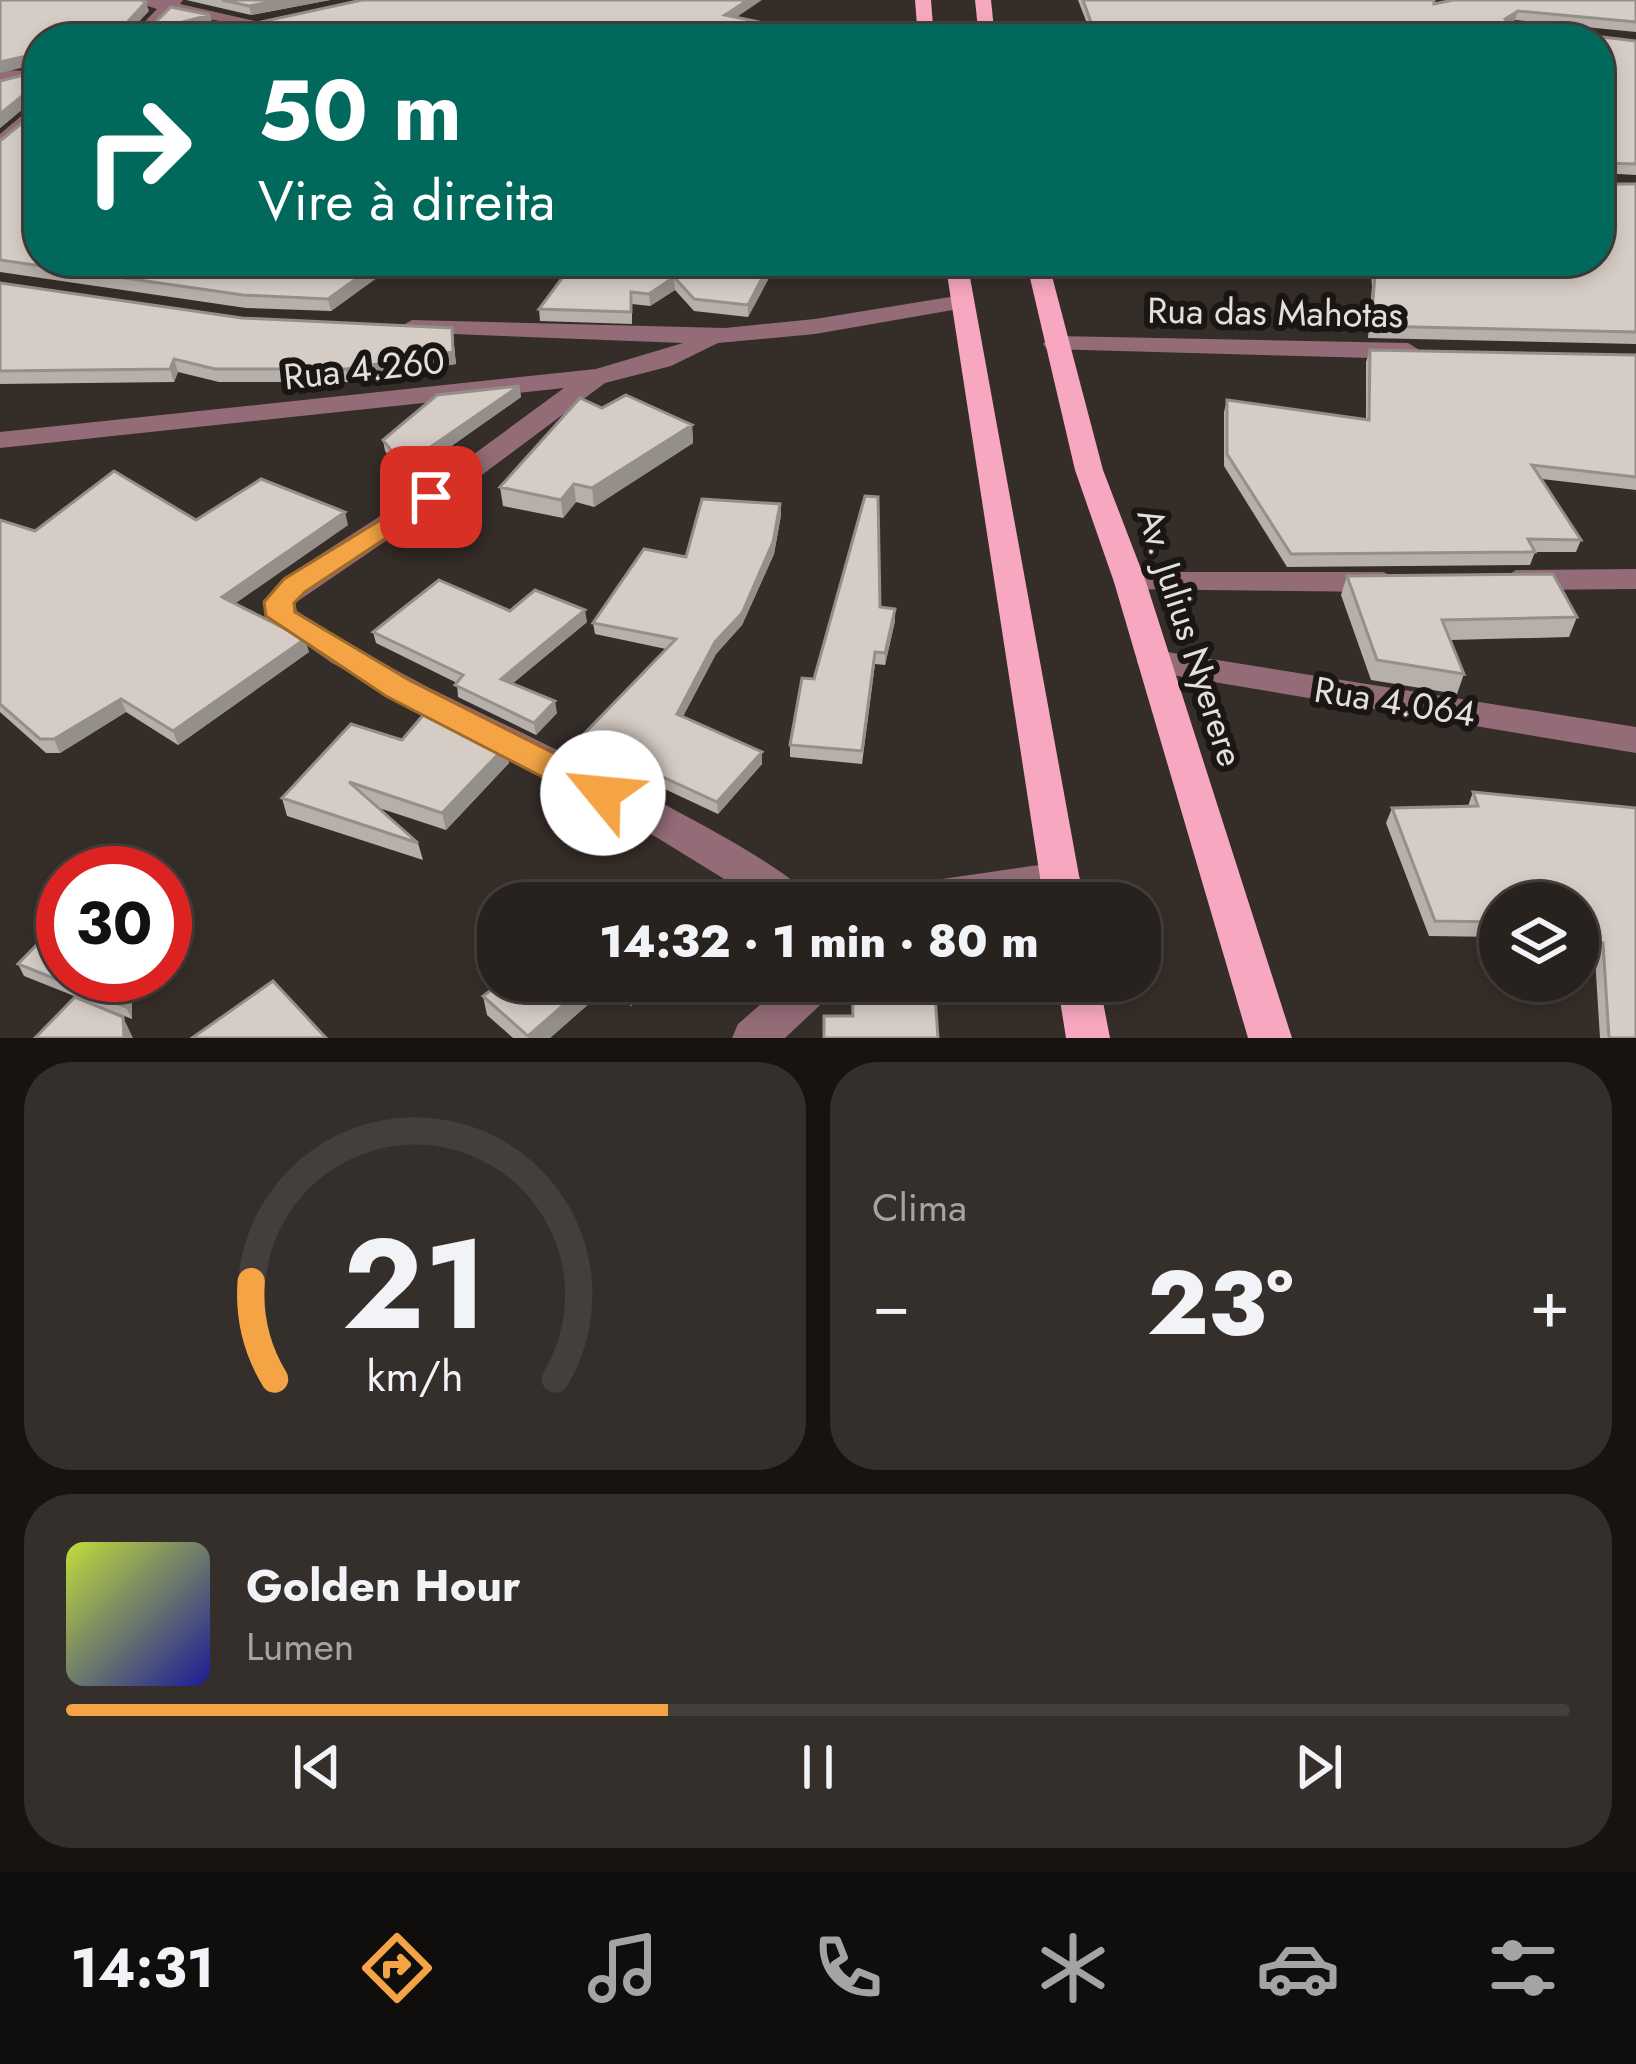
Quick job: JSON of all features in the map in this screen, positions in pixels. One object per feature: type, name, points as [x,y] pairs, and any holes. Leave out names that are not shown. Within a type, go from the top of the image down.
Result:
[{"type":"main road","points":[[958,276],[1060,882]]},
{"type":"main road","name":"Av. Julius Nyerere","points":[[1040,276],[1089,470],[1130,582],[1270,1038]]},
{"type":"main road","points":[[1082,1002],[1088,1038]]},
{"type":"street","points":[[137,0],[264,22],[254,24]]},
{"type":"street","points":[[0,146],[24,122]]},
{"type":"street","points":[[379,326],[636,337],[729,334],[842,323],[962,302]]},
{"type":"street","name":"Rua 4.260","points":[[0,440],[596,377],[662,361],[729,334]]},
{"type":"street","name":"Rua das Mahotas","points":[[1056,344],[1427,352]]},
{"type":"street","points":[[596,377],[465,474],[295,585],[279,602],[281,616],[398,688],[565,772],[764,882]]},
{"type":"street","points":[[1477,581],[1636,578]]},
{"type":"street","points":[[1130,582],[1409,582]]},
{"type":"street","name":"Rua 4.064","points":[[1154,662],[1636,740]]},
{"type":"street","points":[[754,1038],[794,1002]]},
{"type":"building","points":[[0,0],[146,2],[126,24],[24,24],[24,57],[0,62]]},
{"type":"building","points":[[222,0],[280,0],[249,6]]},
{"type":"building","points":[[362,0],[748,0],[725,15],[769,24],[252,24]]},
{"type":"building","points":[[1083,0],[1434,0],[1434,4],[1453,0],[1636,0],[1636,22],[1518,11],[1505,19],[1507,24],[1092,24]]},
{"type":"building","points":[[171,7],[210,15],[175,24],[153,24]]},
{"type":"building","points":[[1614,38],[1636,41],[1636,164],[1614,163]]},
{"type":"building","points":[[24,75],[24,94],[0,114],[0,81]]},
{"type":"building","points":[[24,121],[24,263],[0,260],[0,141]]},
{"type":"building","points":[[1614,184],[1636,184],[1636,332],[1371,326],[1375,276],[1614,276]]},
{"type":"building","points":[[111,276],[360,276],[328,299],[243,295]]},
{"type":"building","points":[[564,276],[763,276],[748,305],[694,299],[674,277],[649,294],[631,292],[631,312],[539,309]]},
{"type":"building","points":[[0,283],[242,318],[452,328],[453,352],[346,369],[215,369],[174,359],[170,369],[0,371]]},
{"type":"building","points":[[1370,350],[1636,355],[1636,477],[1532,465],[1581,540],[1528,539],[1535,552],[1291,554],[1227,454],[1227,400],[1369,420]]},
{"type":"building","points":[[519,386],[403,466],[383,440],[437,395]]},
{"type":"building","points":[[626,395],[692,425],[592,488],[574,484],[561,500],[500,487],[580,398],[602,408]]},
{"type":"building","points":[[114,471],[196,520],[261,479],[345,512],[222,597],[305,639],[173,731],[121,699],[54,739],[40,739],[0,704],[0,520],[35,531]]},
{"type":"building","points":[[865,496],[878,497],[880,607],[895,609],[885,653],[875,652],[862,751],[790,745],[802,678],[814,679]]},
{"type":"building","points":[[702,499],[780,504],[773,542],[742,613],[715,642],[677,714],[762,752],[717,802],[637,765],[642,760],[583,735],[676,639],[593,623],[644,549],[686,557]]},
{"type":"building","points":[[1553,574],[1577,617],[1442,620],[1464,674],[1377,660],[1347,576]]},
{"type":"building","points":[[439,580],[510,611],[535,590],[585,610],[501,679],[555,701],[534,723],[455,685],[463,675],[373,632]]},
{"type":"building","points":[[431,706],[506,746],[442,813],[349,782],[418,843],[282,798],[351,724],[402,740]]},
{"type":"building","points":[[1473,792],[1636,808],[1636,1038],[1609,1038],[1603,943],[1599,942],[1599,882],[1479,882],[1479,922],[1435,921],[1392,808],[1478,806]]},
{"type":"building","points":[[36,946],[36,971],[18,964]]},
{"type":"building","points":[[273,981],[326,1038],[192,1038]]},
{"type":"building","points":[[70,1002],[87,1002],[123,1017],[124,1038],[35,1038]]},
{"type":"building","points":[[490,1002],[567,1002],[528,1036]]},
{"type":"building","points":[[853,1002],[935,1002],[938,1038],[824,1038],[824,1016],[853,1016]]},
{"type":"route","points":[[431,497],[295,585],[279,602],[281,616],[398,688],[603,793]]}]
